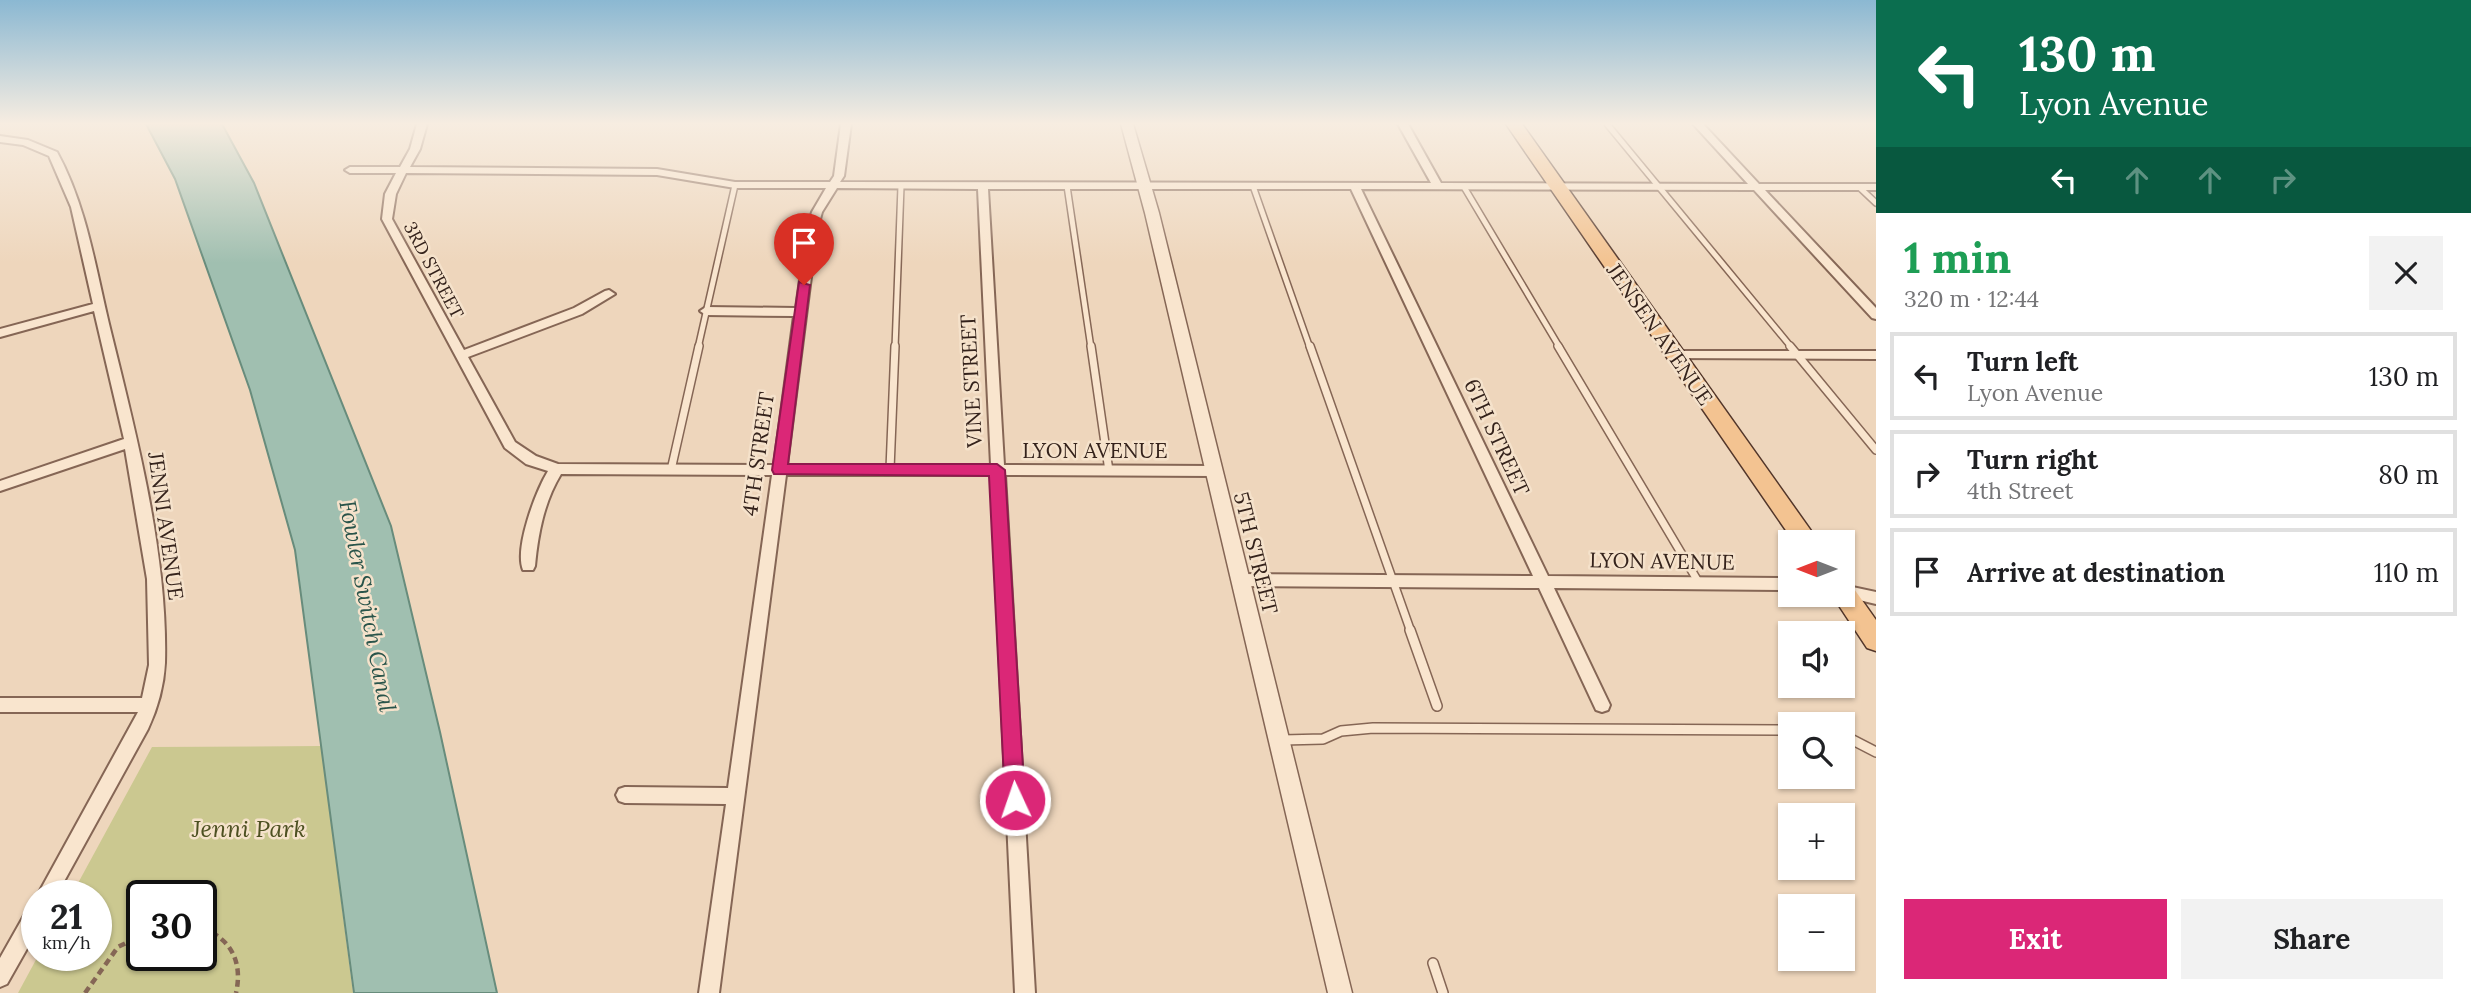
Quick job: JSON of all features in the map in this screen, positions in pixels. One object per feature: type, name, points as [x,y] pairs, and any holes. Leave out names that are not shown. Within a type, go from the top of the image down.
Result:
[{"type":"main road","name":"JENSEN AVENUE","points":[[1545,170],[1799,530]]},
{"type":"main road","points":[[1853,607],[1876,640]]},
{"type":"street","name":"JENNI AVENUE","points":[[55,880],[149,705],[157,665],[154,579],[131,442],[76,207],[60,170]]},
{"type":"street","points":[[368,170],[657,172],[735,186],[1876,187]]},
{"type":"street","name":"4TH STREET","points":[[709,993],[800,312],[817,212],[835,185],[838,170]]},
{"type":"street","name":"5TH STREET","points":[[1140,170],[1340,993]]},
{"type":"street","points":[[1429,170],[1438,187]]},
{"type":"street","points":[[1741,170],[1876,315]]},
{"type":"street","name":"3RD STREET","points":[[404,171],[385,205],[387,219],[510,445],[531,460],[556,469]]},
{"type":"street","name":"VINE STREET","points":[[983,186],[1025,993]]},
{"type":"street","name":"6TH STREET","points":[[1355,187],[1602,705]]},
{"type":"street","points":[[460,356],[578,311],[609,294]]},
{"type":"street","points":[[0,333],[99,306]]},
{"type":"street","points":[[706,311],[800,312]]},
{"type":"street","points":[[1675,355],[1876,355]]},
{"type":"street","points":[[0,486],[131,442]]},
{"type":"street","points":[[528,566],[533,525],[544,490],[556,469]]},
{"type":"street","name":"LYON AVENUE","points":[[556,469],[1213,471]]},
{"type":"street","name":"LYON AVENUE","points":[[1240,580],[1541,580],[1778,584]]},
{"type":"street","points":[[1855,594],[1876,598]]},
{"type":"street","points":[[0,705],[149,705]]},
{"type":"street","points":[[625,795],[735,796]]},
{"type":"street","points":[[0,977],[21,940]]},
{"type":"lane","points":[[1646,170],[1876,450]]},
{"type":"lane","points":[[671,470],[735,186]]},
{"type":"lane","points":[[890,470],[901,186]]},
{"type":"lane","points":[[1068,186],[1109,471]]},
{"type":"lane","points":[[1254,186],[1437,706]]},
{"type":"lane","points":[[1464,187],[1699,583]]},
{"type":"lane","points":[[1859,187],[1876,203]]},
{"type":"lane","points":[[1278,740],[1323,740],[1341,731],[1373,728],[1778,730]]},
{"type":"lane","points":[[1855,741],[1876,752]]},
{"type":"lane","points":[[1433,963],[1443,993]]},
{"type":"path","points":[[217,933],[227,942],[238,959],[239,983],[236,993]]},
{"type":"path","points":[[85,993],[118,947],[126,943]]},
{"type":"green space","name":"Jenni Park","points":[[321,746],[353,993],[18,993],[30,971],[112,971],[112,880],[80,880],[152,747]]},
{"type":"water","name":"Fowler Switch Canal","points":[[170,170],[247,170],[391,526],[440,732],[497,993],[354,993],[295,550],[250,390]]},
{"type":"route","points":[[804,285],[779,470],[997,470],[1015,800]]}]
